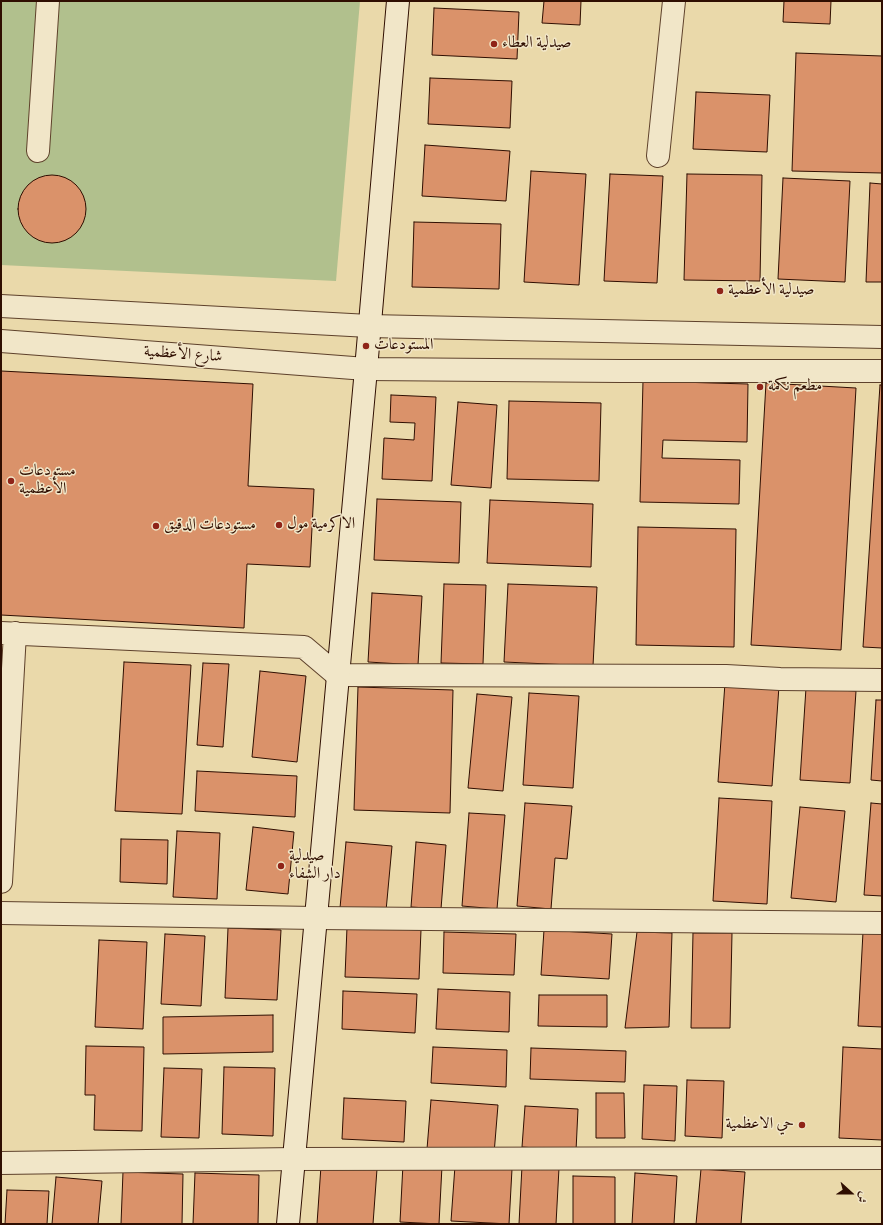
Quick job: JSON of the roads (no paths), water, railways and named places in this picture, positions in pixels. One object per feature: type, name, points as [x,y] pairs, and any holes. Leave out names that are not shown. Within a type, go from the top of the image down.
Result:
[{"type":"street","points":[[38,151],[48,1]]},
{"type":"street","points":[[288,1224],[398,1]]},
{"type":"street","points":[[658,156],[674,1]]},
{"type":"street","points":[[1,306],[369,326],[882,337]]},
{"type":"street","name":"شارع الأعظمية","points":[[1,341],[366,369],[882,372]]},
{"type":"street","points":[[1,882],[8,633],[304,647],[338,675],[726,676],[780,679],[882,680]]},
{"type":"street","points":[[1,913],[316,918],[882,923]]},
{"type":"street","points":[[1,1164],[294,1159],[882,1158]]},
{"type":"place","name":"صيدلية العطاء","points":[[494,44]]},
{"type":"place","name":"صيدلية الأعظمية","points":[[720,291]]},
{"type":"place","name":"المستودعات","points":[[366,346]]},
{"type":"place","name":"مطعم نكمة","points":[[760,387]]},
{"type":"place","name":"مستودعات الأعظمية","points":[[11,481]]},
{"type":"place","name":"الاكرمية مول","points":[[279,525]]},
{"type":"place","name":"مستودعات الدقيق","points":[[156,526]]},
{"type":"place","name":"صيدلية دار الشفاء","points":[[281,866]]},
{"type":"place","name":"حي الاعظمية","points":[[802,1125]]}]
